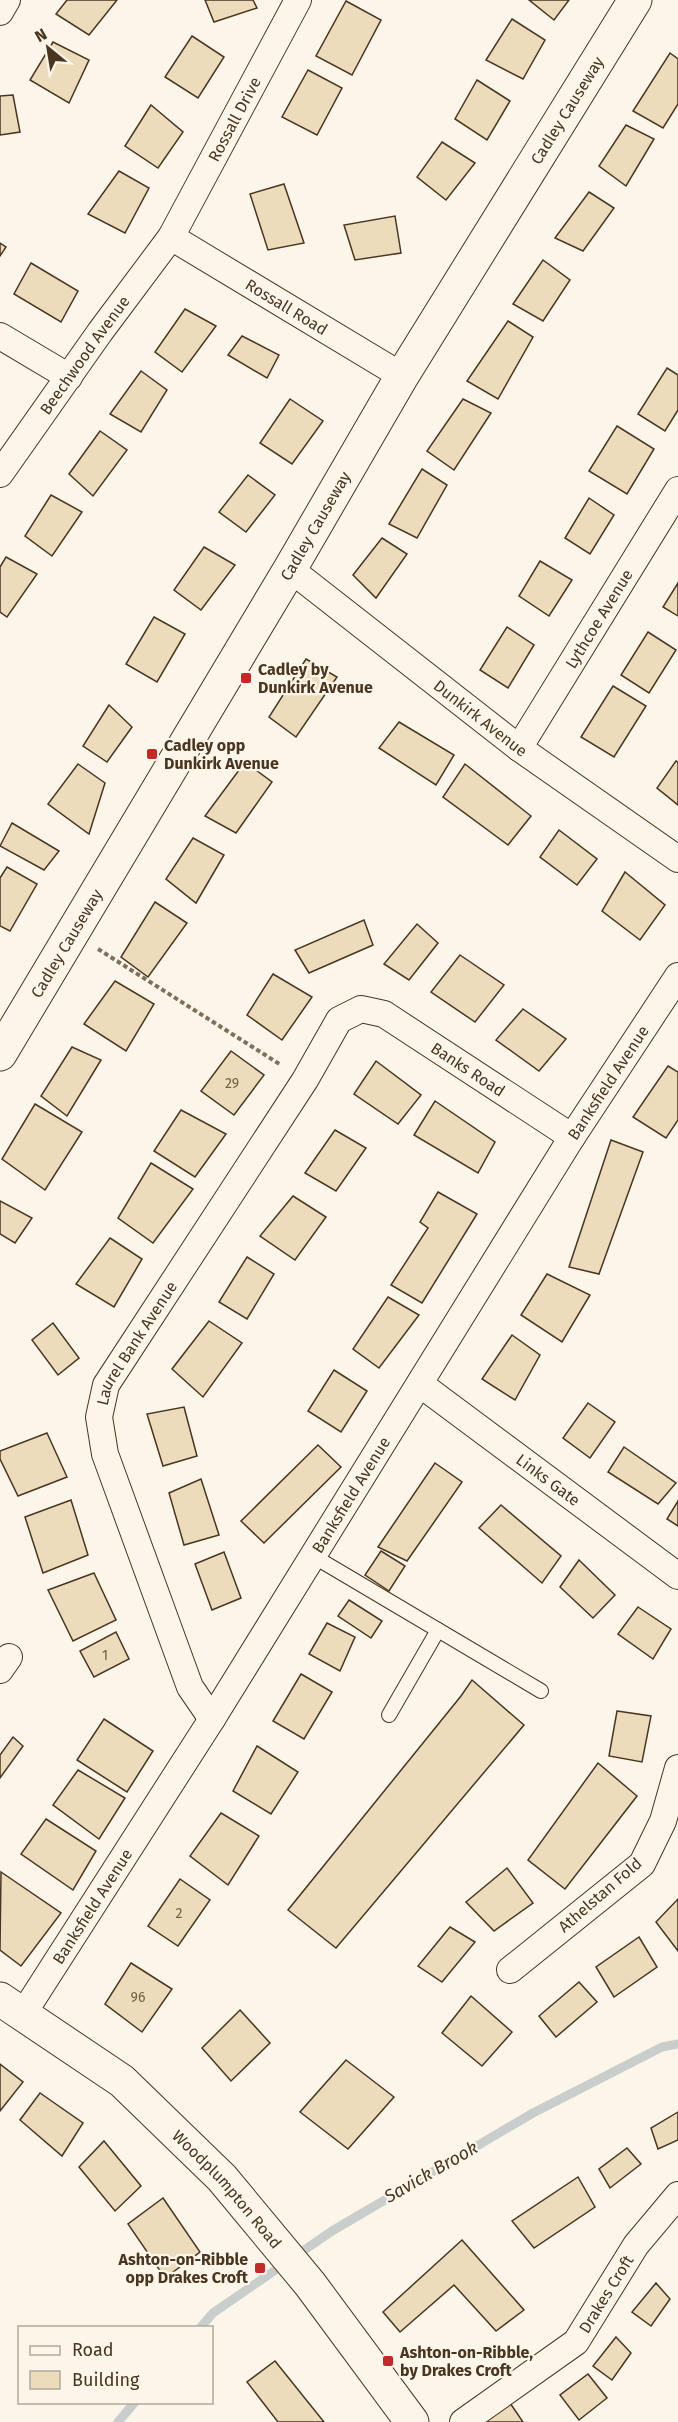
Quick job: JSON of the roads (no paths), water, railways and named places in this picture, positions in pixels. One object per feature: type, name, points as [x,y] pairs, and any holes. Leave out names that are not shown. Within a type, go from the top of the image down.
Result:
[{"type":"street","points":[[0,12],[7,0]]},
{"type":"street","name":"Rossall Drive","points":[[171,237],[298,0]]},
{"type":"street","name":"Cadley Causeway","points":[[0,1054],[290,569],[402,376],[635,0]]},
{"type":"street","name":"Rossall Road","points":[[171,237],[402,376]]},
{"type":"street","name":"Beechwood Avenue","points":[[0,474],[171,237]]},
{"type":"street","points":[[0,336],[69,377]]},
{"type":"street","name":"Lythcoe Avenue","points":[[519,748],[678,490]]},
{"type":"street","name":"Dunkirk Avenue","points":[[290,569],[519,748],[678,859]]},
{"type":"street","name":"Banksfield Avenue","points":[[12,2007],[212,1719],[572,1137],[678,976]]},
{"type":"street","name":"Banks Road","points":[[361,1008],[384,1014],[572,1137]]},
{"type":"street","name":"Laurel Bank Avenue","points":[[212,1719],[190,1687],[105,1454],[99,1417],[106,1385],[305,1080],[339,1020],[361,1008]]},
{"type":"street","name":"Links Gate","points":[[420,1384],[678,1576]]},
{"type":"street","name":"Athelstan Fold","points":[[510,1970],[642,1864],[663,1821],[678,1768]]},
{"type":"street","name":"Woodplumpton Road","points":[[12,2007],[122,2081],[222,2178],[310,2284],[412,2422]]},
{"type":"street","name":"Drakes Croft","points":[[463,2422],[576,2342],[636,2245],[678,2195]]},
{"type":"lane","points":[[313,1556],[541,1691]]},
{"type":"lane","points":[[389,1715],[438,1630]]},
{"type":"waterway","name":"Savick Brook","points":[[202,2326],[213,2313],[332,2231],[533,2113],[662,2047],[678,2044]]},
{"type":"waterway","name":"Savick Brook","points":[[118,2422],[133,2404]]},
{"type":"place","name":"Cadley by Dunkirk Avenue","points":[[246,678]]},
{"type":"place","name":"Cadley opp Dunkirk Avenue","points":[[152,754]]},
{"type":"place","name":"Ashton-on-Ribble opp Drakes Croft","points":[[260,2268]]},
{"type":"place","name":"Ashton-on-Ribble, by Drakes Croft","points":[[388,2361]]}]
